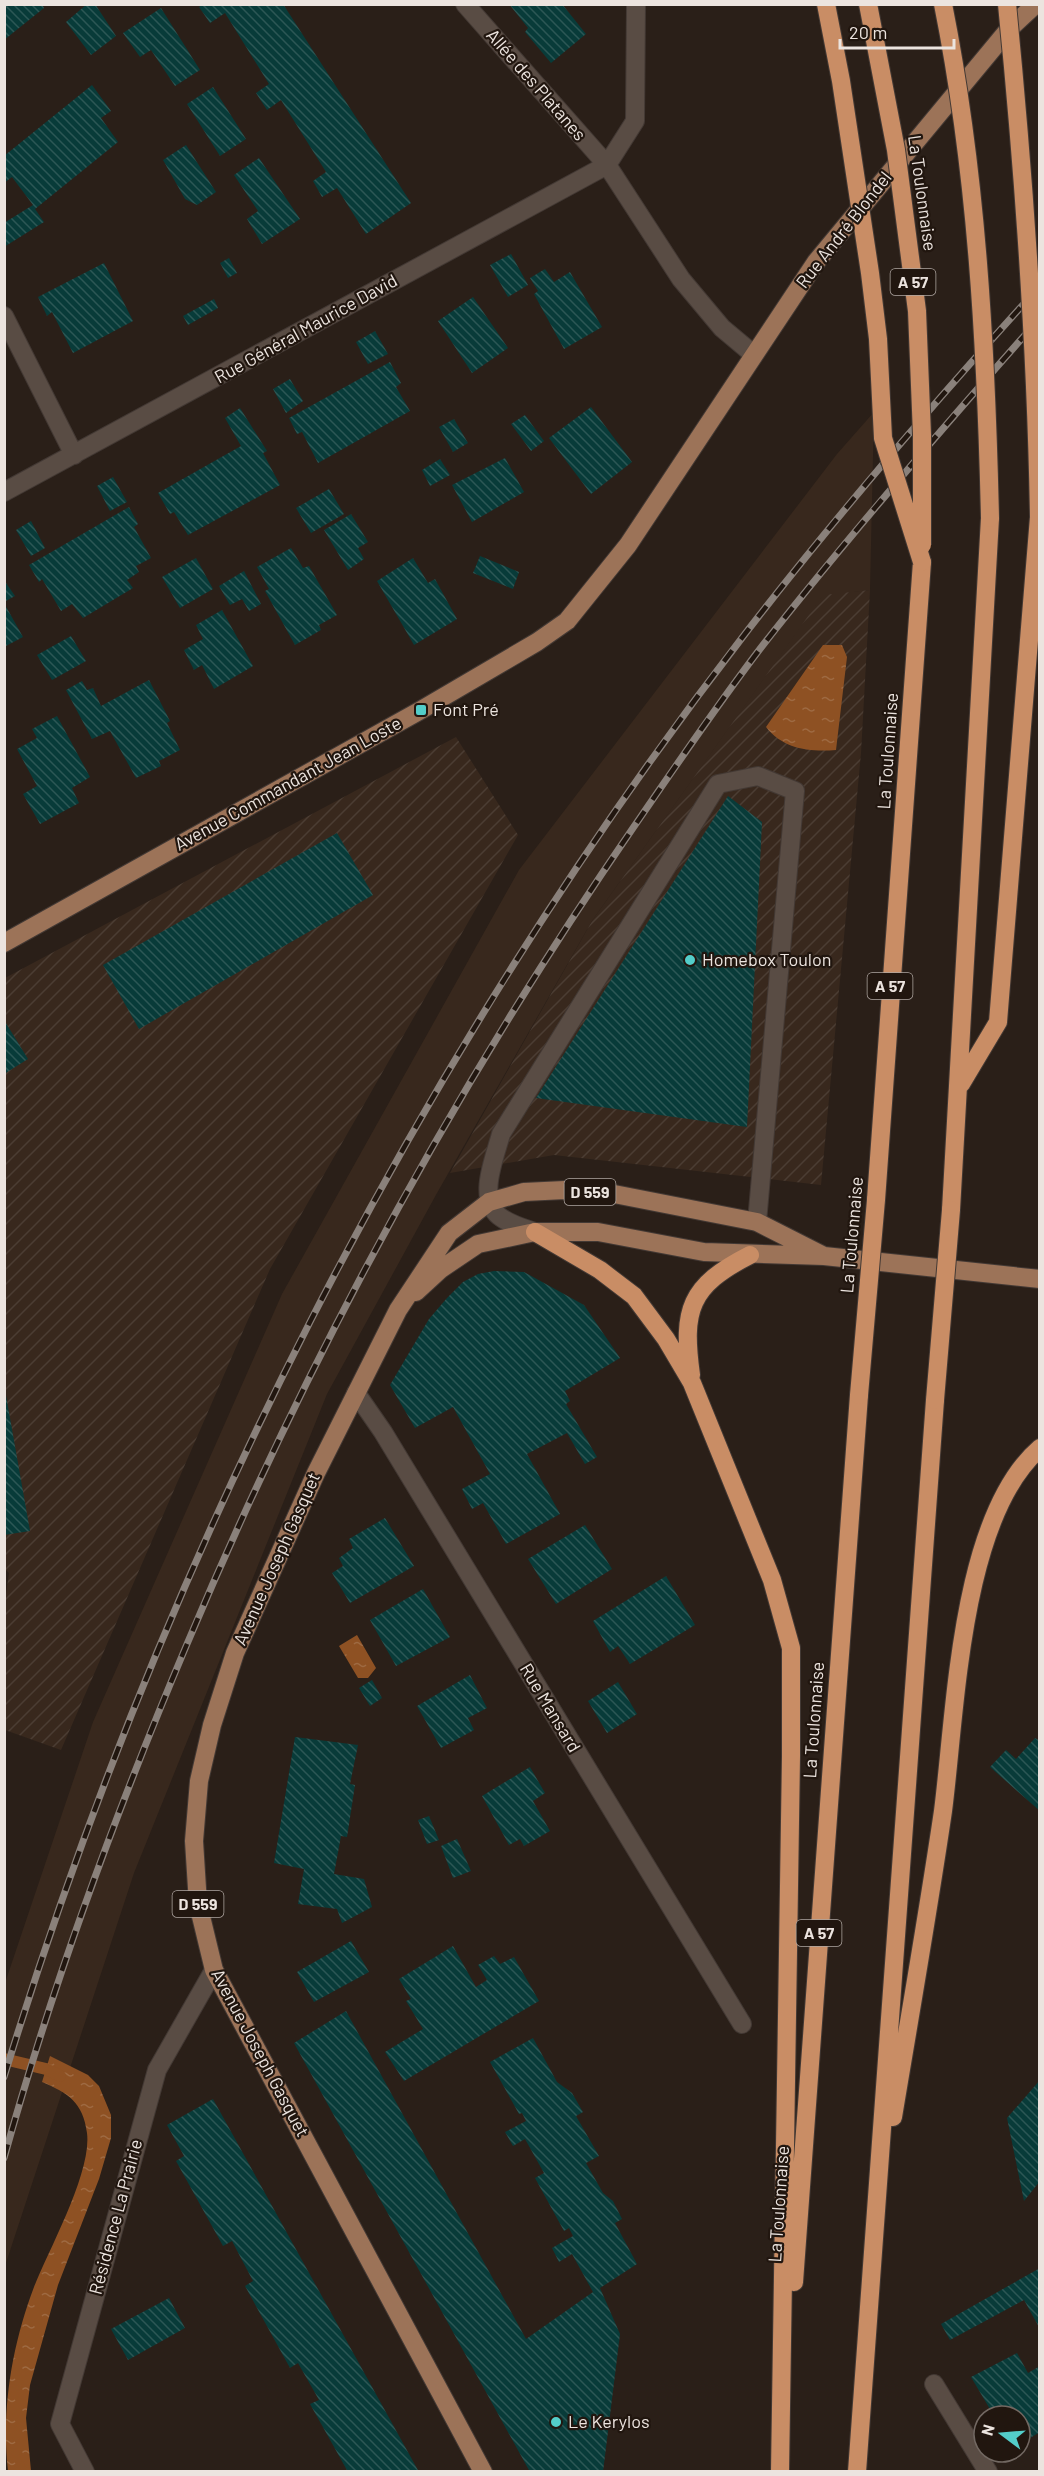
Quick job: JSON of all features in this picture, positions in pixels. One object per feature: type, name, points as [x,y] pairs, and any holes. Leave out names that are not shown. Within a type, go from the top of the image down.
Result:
[{"type":"highway","points":[[826,4],[841,81],[870,273],[878,339],[883,438],[922,562]]},
{"type":"highway","name":"La Toulonnaise","points":[[780,2472],[859,1395],[876,1200],[892,952],[909,773],[922,562],[922,435],[917,311],[896,150],[868,4]]},
{"type":"highway","points":[[857,2472],[935,1400],[951,1210],[990,518],[986,368],[976,230],[955,63],[943,4]]},
{"type":"highway","points":[[959,1088],[998,1022],[1039,517],[1037,396],[1020,138],[1006,4]]},
{"type":"highway","points":[[535,1232],[600,1270],[634,1296],[666,1339],[692,1383],[772,1580],[791,1648],[780,2472]]},
{"type":"highway","points":[[692,1383],[686,1341],[689,1309],[705,1287],[725,1268],[750,1255]]},
{"type":"highway","points":[[874,2237],[942,1811],[966,1613],[981,1555],[1002,1500],[1028,1458],[1040,1448]]},
{"type":"main road","name":"Rue André Blondel","points":[[753,354],[816,262],[1009,29],[1036,4]]},
{"type":"main road","name":"Avenue Commandant Jean Loste","points":[[4,943],[421,710],[537,642],[567,621],[628,545],[753,354]]},
{"type":"main road","name":"Avenue Joseph Gasquet","points":[[483,2472],[214,1970],[198,1904],[194,1841],[199,1781],[212,1725],[234,1653],[311,1483],[398,1310],[449,1233],[489,1202],[524,1192],[565,1190],[629,1196],[757,1222],[824,1256]]},
{"type":"main road","name":"Avenue Joseph Gasquet","points":[[398,1310],[441,1269],[478,1244],[535,1232],[598,1232],[704,1252],[824,1256],[1040,1280]]},
{"type":"street","name":"Allée des Platanes","points":[[465,4],[607,165],[681,279],[723,328],[753,354]]},
{"type":"street","points":[[607,165],[635,122],[636,4]]},
{"type":"street","name":"Rue Général Maurice David","points":[[4,492],[607,165]]},
{"type":"street","points":[[4,316],[74,455]]},
{"type":"street","points":[[535,1232],[499,1216],[489,1202],[491,1170],[501,1134],[718,784],[758,776],[795,791],[757,1222]]},
{"type":"street","name":"Rue Mansard","points":[[356,1393],[389,1442],[742,2024]]},
{"type":"street","name":"Résidence La Prairie","points":[[85,2472],[60,2424],[157,2070],[214,1970]]},
{"type":"street","points":[[934,2384],[988,2472]]},
{"type":"shaded area","points":[[874,412],[870,590],[823,596],[592,921],[437,1193],[327,1394],[134,1873],[5,2266],[5,1983],[93,1722],[282,1294],[519,870],[837,454]]},
{"type":"shaded area","points":[[870,590],[861,753],[821,1185],[554,1155],[450,1173],[592,921],[823,595]]},
{"type":"shaded area","points":[[456,737],[518,835],[270,1269],[61,1750],[5,1730],[4,1608],[9,1573],[4,1568],[5,978]]},
{"type":"water","points":[[823,645],[842,645],[847,657],[836,750],[797,748],[780,740],[766,727]]},
{"type":"water","points":[[357,1635],[376,1668],[368,1678],[358,1678],[339,1646]]},
{"type":"water","points":[[50,2056],[88,2075],[99,2086],[111,2115],[111,2138],[99,2179],[58,2285],[30,2385],[26,2418],[31,2471],[8,2471],[7,2401],[14,2355],[26,2309],[68,2210],[83,2168],[87,2149],[85,2122],[78,2106],[67,2095],[42,2082]]},
{"type":"building","points":[[4,4],[42,4],[44,8],[4,40]]},
{"type":"building","points":[[87,4],[95,4],[116,36],[91,55],[66,22]]},
{"type":"building","points":[[203,4],[283,4],[411,203],[366,234],[337,188],[322,197],[313,181],[326,172],[281,100],[267,110],[256,93],[269,84],[225,13],[210,23],[199,7]]},
{"type":"building","points":[[509,4],[562,4],[586,34],[551,63],[525,32],[528,28]]},
{"type":"building","points":[[161,8],[200,70],[175,86],[151,50],[140,57],[123,33]]},
{"type":"building","points":[[92,85],[111,111],[101,118],[118,142],[35,209],[44,222],[4,247],[4,223],[33,205],[12,177],[4,183],[4,156]]},
{"type":"building","points":[[213,87],[246,139],[220,156],[187,104]]},
{"type":"building","points":[[186,145],[216,192],[197,205],[185,199],[163,160]]},
{"type":"building","points":[[259,158],[300,219],[262,244],[247,219],[258,211],[234,175]]},
{"type":"building","points":[[511,254],[528,285],[508,297],[490,265]]},
{"type":"building","points":[[229,258],[237,273],[228,278],[220,263]]},
{"type":"building","points":[[104,263],[133,321],[73,353],[52,312],[47,316],[38,297]]},
{"type":"building","points":[[545,269],[554,282],[570,272],[602,327],[564,349],[534,294],[538,291],[530,278]]},
{"type":"building","points":[[473,297],[508,348],[472,373],[438,321]]},
{"type":"building","points":[[214,299],[218,308],[188,325],[183,316]]},
{"type":"building","points":[[375,331],[388,354],[368,364],[356,342]]},
{"type":"building","points":[[390,362],[401,383],[396,387],[410,411],[318,463],[302,432],[297,434],[289,418]]},
{"type":"building","points":[[290,379],[303,401],[286,413],[273,389]]},
{"type":"building","points":[[591,407],[632,462],[591,494],[549,438]]},
{"type":"building","points":[[240,408],[267,451],[263,453],[280,485],[188,535],[174,512],[170,514],[158,493],[241,446],[225,418]]},
{"type":"building","points":[[525,415],[544,441],[531,451],[511,424]]},
{"type":"building","points":[[454,419],[468,443],[453,452],[439,427]]},
{"type":"building","points":[[505,458],[524,492],[472,522],[452,485]]},
{"type":"building","points":[[440,459],[450,475],[430,486],[422,470]]},
{"type":"building","points":[[113,477],[127,502],[110,511],[97,486]]},
{"type":"building","points":[[329,489],[344,514],[311,533],[296,508]]},
{"type":"building","points":[[129,507],[138,524],[134,527],[151,558],[136,566],[139,572],[127,580],[133,588],[83,618],[72,604],[61,611],[42,579],[39,582],[29,565]]},
{"type":"building","points":[[351,514],[368,542],[358,548],[364,559],[348,570],[324,530]]},
{"type":"building","points":[[31,521],[45,548],[31,556],[16,530]]},
{"type":"building","points":[[291,548],[303,568],[309,566],[337,615],[319,625],[321,630],[295,645],[265,591],[269,589],[257,567]]},
{"type":"building","points":[[480,556],[519,572],[513,589],[473,573]]},
{"type":"building","points":[[196,558],[213,589],[180,608],[162,577]]},
{"type":"building","points":[[413,558],[428,583],[435,579],[457,619],[414,645],[377,581]]},
{"type":"building","points":[[244,571],[261,604],[249,611],[242,599],[230,605],[219,586]]},
{"type":"building","points":[[4,580],[15,596],[4,602]]},
{"type":"building","points":[[4,603],[23,637],[4,647]]},
{"type":"building","points":[[222,610],[253,666],[214,689],[202,665],[194,670],[184,650],[203,639],[196,625]]},
{"type":"building","points":[[71,636],[86,661],[52,680],[37,655]]},
{"type":"building","points":[[149,680],[170,721],[167,723],[180,750],[159,761],[161,766],[136,778],[110,731],[92,739],[66,690],[82,681],[87,690],[93,688],[101,706]]},
{"type":"building","points":[[57,716],[90,777],[72,788],[79,803],[40,824],[23,794],[37,786],[17,749],[37,738],[32,729]]},
{"type":"building","name":"Homebox Toulon","points":[[728,796],[762,822],[747,1127],[536,1098]]},
{"type":"building","points":[[337,833],[373,895],[139,1029],[103,965]]},
{"type":"building","points":[[4,1020],[28,1059],[4,1074]]},
{"type":"building","points":[[494,1271],[524,1272],[584,1305],[620,1358],[565,1391],[570,1401],[566,1404],[597,1457],[585,1464],[567,1433],[527,1454],[560,1514],[506,1544],[483,1503],[472,1509],[462,1489],[490,1474],[453,1407],[415,1428],[390,1385],[429,1319],[447,1298],[463,1282],[478,1274]]},
{"type":"building","points":[[4,1384],[30,1531],[4,1535]]},
{"type":"building","points":[[385,1518],[414,1566],[350,1603],[332,1573],[343,1566],[339,1558],[353,1548],[349,1539]]},
{"type":"building","points":[[585,1525],[612,1569],[556,1604],[528,1559]]},
{"type":"building","points":[[666,1576],[695,1625],[630,1664],[618,1646],[610,1652],[593,1621]]},
{"type":"building","points":[[423,1589],[450,1637],[396,1666],[370,1620]]},
{"type":"building","points":[[470,1675],[487,1708],[468,1718],[474,1730],[441,1748],[417,1706]]},
{"type":"building","points":[[372,1680],[382,1698],[370,1706],[359,1688]]},
{"type":"building","points":[[618,1682],[637,1714],[607,1733],[588,1701]]},
{"type":"building","points":[[295,1737],[358,1745],[350,1784],[355,1785],[347,1837],[341,1836],[334,1874],[364,1879],[372,1907],[342,1923],[337,1909],[298,1904],[304,1869],[274,1863]]},
{"type":"building","points":[[1035,1738],[1040,1741],[1040,1811],[990,1767],[1006,1750],[1016,1759]]},
{"type":"building","points":[[530,1767],[545,1793],[533,1801],[550,1831],[524,1846],[520,1839],[509,1845],[482,1796]]},
{"type":"building","points":[[429,1816],[439,1840],[427,1844],[418,1820]]},
{"type":"building","points":[[457,1839],[471,1871],[453,1878],[441,1846]]},
{"type":"building","points":[[351,1941],[369,1972],[314,2002],[297,1972]]},
{"type":"building","points":[[453,1946],[476,1987],[487,1980],[478,1965],[494,1956],[500,1964],[514,1957],[539,2001],[404,2081],[385,2052],[423,2029],[406,2001],[411,1999],[399,1979]]},
{"type":"building","points":[[346,2011],[526,2339],[593,2292],[572,2254],[559,2262],[552,2248],[573,2236],[569,2228],[564,2231],[535,2178],[544,2173],[525,2139],[513,2146],[505,2132],[526,2121],[522,2113],[519,2114],[490,2062],[533,2038],[557,2082],[572,2093],[583,2112],[576,2116],[599,2156],[586,2163],[603,2193],[613,2201],[622,2219],[615,2223],[637,2264],[600,2288],[620,2334],[603,2472],[530,2472],[294,2043]]},
{"type":"building","points":[[1040,2080],[1040,2181],[1024,2201],[1007,2118]]},
{"type":"building","points":[[213,2099],[419,2472],[348,2472],[310,2404],[319,2400],[298,2363],[290,2368],[245,2286],[253,2281],[232,2241],[223,2246],[176,2161],[184,2156],[167,2125]]},
{"type":"building","points":[[1040,2268],[1040,2329],[1024,2300],[950,2340],[941,2324]]},
{"type":"building","points":[[169,2298],[185,2328],[128,2360],[111,2329]]},
{"type":"building","points":[[1017,2353],[1028,2373],[1040,2366],[1040,2432],[1032,2437],[1032,2404],[987,2404],[971,2377]]},
{"type":"waterway","points":[[4,2059],[46,2069],[60,2076]]},
{"type":"railway","points":[[4,2077],[68,1884],[140,1693],[222,1505],[311,1320],[409,1139],[514,964],[627,794],[748,630],[891,455],[1040,286]]},
{"type":"railway","points":[[4,2158],[43,2027],[87,1898],[135,1770],[187,1644],[283,1432],[335,1327],[446,1123],[568,925],[746,668],[864,521],[1040,318]]},
{"type":"place","name":"Font Pré","points":[[421,710]]},
{"type":"place","name":"Homebox Toulon","points":[[690,960]]},
{"type":"place","name":"Le Kerylos","points":[[556,2422]]}]
